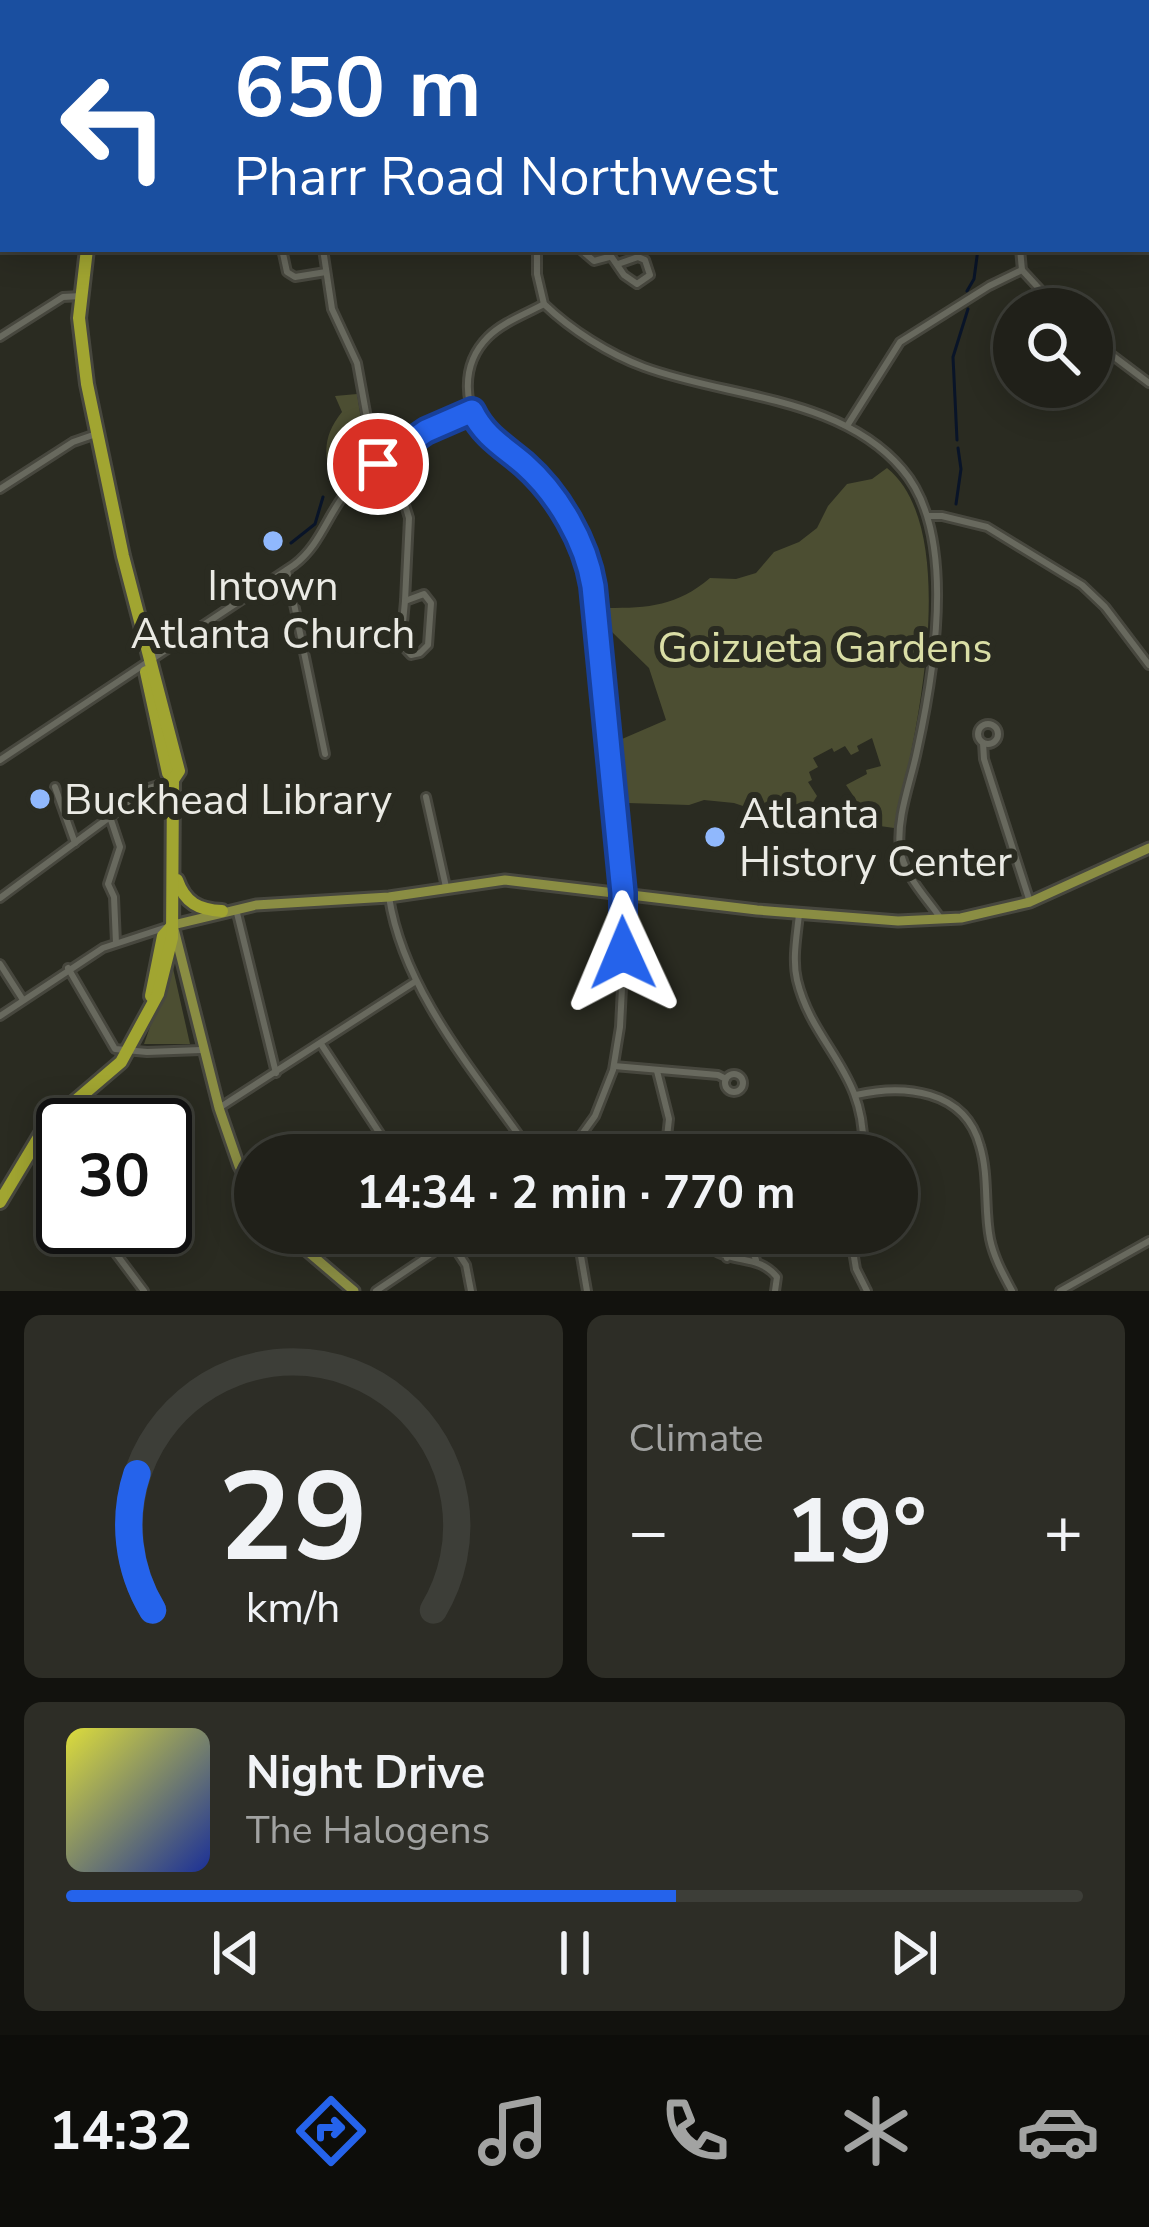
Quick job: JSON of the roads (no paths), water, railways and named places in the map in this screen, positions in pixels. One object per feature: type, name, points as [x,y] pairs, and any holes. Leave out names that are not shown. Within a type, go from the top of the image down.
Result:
[{"type":"highway","points":[[0,1202],[6,1179],[32,1144],[58,1115],[110,1074],[127,1052],[152,998],[164,936],[173,925],[173,780],[178,771],[96,434],[80,333],[87,252]]},
{"type":"highway","points":[[175,873],[189,902],[206,910],[229,910]]},
{"type":"main road","points":[[234,1154],[201,1050],[173,925],[229,910],[520,880],[799,914],[941,919],[977,916],[1030,902],[1149,848]]},
{"type":"main road","points":[[311,1254],[354,1291]]},
{"type":"street","points":[[283,252],[286,272],[295,277],[326,272]]},
{"type":"street","points":[[323,252],[332,309],[357,363],[369,429],[409,518],[401,644],[406,652],[417,655],[428,645],[431,603],[406,582]]},
{"type":"street","points":[[537,252],[544,304],[600,345],[640,366],[847,426],[875,443],[916,489],[928,516],[934,554],[934,653],[899,843],[905,867],[941,919]]},
{"type":"street","points":[[1020,252],[1022,270],[1039,288]]},
{"type":"street","points":[[607,253],[637,284],[650,275],[645,260],[638,257],[618,264]]},
{"type":"street","points":[[847,426],[900,342],[1022,270]]},
{"type":"street","points":[[0,337],[63,297],[81,296]]},
{"type":"street","points":[[544,304],[500,327],[479,347],[468,378],[472,411],[488,436],[541,482],[575,533],[587,561],[623,893],[614,1066],[595,1116],[582,1134]]},
{"type":"street","points":[[1113,356],[1149,383]]},
{"type":"street","points":[[0,760],[287,570],[310,551],[346,493],[382,460],[426,431],[472,411]]},
{"type":"street","points":[[0,489],[73,442],[96,434]]},
{"type":"street","points":[[928,516],[987,527],[1082,585],[1149,665]]},
{"type":"street","points":[[287,570],[326,754]]},
{"type":"street","points":[[273,579],[292,594]]},
{"type":"street","points":[[405,601],[424,594]]},
{"type":"street","points":[[983,742],[1030,902]]},
{"type":"street","points":[[0,898],[156,784],[173,780]]},
{"type":"street","points":[[56,787],[75,843]]},
{"type":"street","points":[[426,797],[446,888]]},
{"type":"street","points":[[110,817],[120,847],[108,884],[114,897],[116,943]]},
{"type":"street","points":[[389,897],[416,981],[519,1134]]},
{"type":"street","points":[[229,910],[277,1074]]},
{"type":"street","points":[[799,914],[795,961],[799,986],[856,1095],[862,1134]]},
{"type":"street","points":[[0,1016],[68,968],[116,943],[173,925]]},
{"type":"street","points":[[0,964],[23,1000]]},
{"type":"street","points":[[68,968],[115,1048],[127,1052],[201,1050]]},
{"type":"street","points":[[219,1108],[416,981]]},
{"type":"street","points":[[321,1044],[380,1134]]},
{"type":"street","points":[[614,1066],[726,1079]]},
{"type":"street","points":[[657,1070],[669,1119],[667,1134]]},
{"type":"street","points":[[856,1095],[888,1088],[916,1090],[947,1102],[968,1120],[982,1151],[990,1238],[1012,1291]]},
{"type":"street","points":[[32,1144],[36,1149]]},
{"type":"street","points":[[728,1258],[730,1248],[749,1241],[756,1259],[777,1277],[775,1291]]},
{"type":"street","points":[[1060,1291],[1149,1241]]},
{"type":"street","points":[[116,1254],[144,1291]]},
{"type":"street","points":[[376,1291],[425,1254]]},
{"type":"street","points":[[458,1254],[472,1278],[471,1291]]},
{"type":"street","points":[[581,1254],[587,1291]]},
{"type":"street","points":[[715,1254],[750,1264],[756,1259]]},
{"type":"street","points":[[854,1254],[867,1291]]},
{"type":"waterway","points":[[967,291],[974,279],[978,252]]},
{"type":"waterway","points":[[957,440],[953,357],[968,309]]},
{"type":"waterway","points":[[956,504],[961,469],[958,448]]},
{"type":"waterway","points":[[291,543],[315,524],[323,497]]},
{"type":"place","name":"Intown Atlanta Church","points":[[273,541]]},
{"type":"place","name":"Buckhead Library","points":[[40,799]]},
{"type":"place","name":"Atlanta History Center","points":[[715,837]]},
{"type":"park label","name":"Goizueta Gardens","points":[[825,647]]}]
